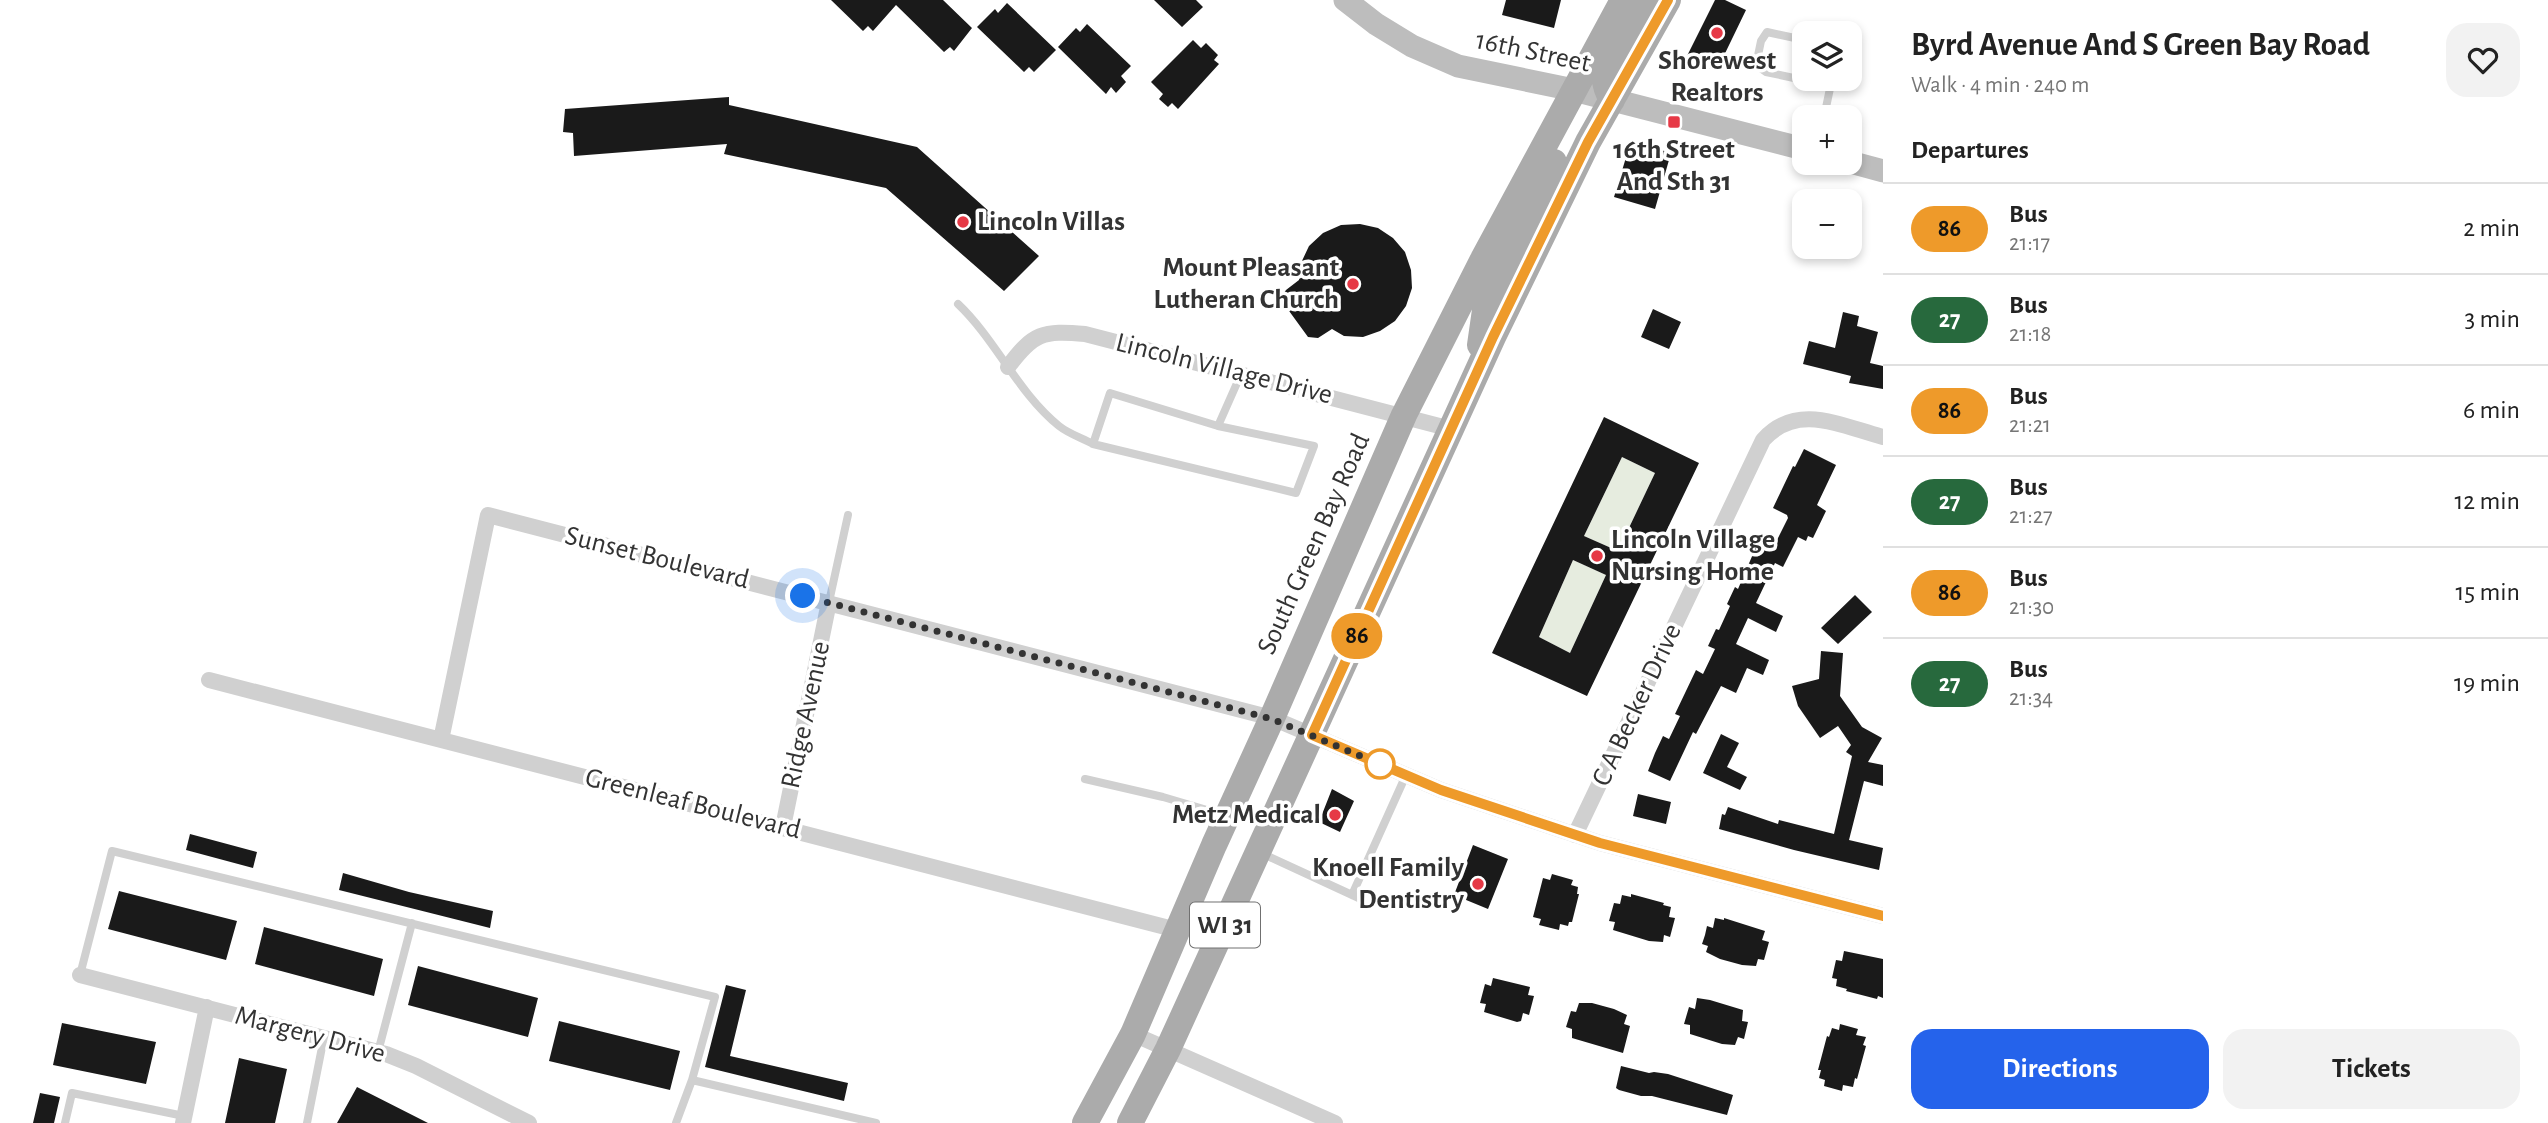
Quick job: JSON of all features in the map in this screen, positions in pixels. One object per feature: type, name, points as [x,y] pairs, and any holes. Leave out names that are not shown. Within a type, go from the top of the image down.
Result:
[{"type":"main road","name":"South Green Bay Road","points":[[1085,1123],[1133,1034],[1405,415],[1483,259],[1623,0]]},
{"type":"main road","points":[[1612,100],[1605,88],[1604,76],[1608,63],[1644,0]]},
{"type":"main road","name":"WI 31","points":[[1130,1123],[1168,1049],[1477,373],[1588,142],[1668,0]]},
{"type":"main road","points":[[1477,373],[1486,303],[1570,130],[1574,90]]},
{"type":"street","name":"16th Street","points":[[1345,0],[1412,46],[1458,66],[1574,90],[1792,146]]},
{"type":"street","points":[[1862,165],[1883,171]]},
{"type":"street","name":"Lincoln Village Drive","points":[[1008,368],[1024,346],[1037,338],[1056,331],[1085,334],[1451,429]]},
{"type":"street","name":"C A Becker Drive","points":[[1575,835],[1763,440],[1776,428],[1795,419],[1808,418],[1883,437]]},
{"type":"street","name":"Sunset Boulevard","points":[[441,740],[488,515],[1272,719],[1441,790],[1575,835],[1883,916]]},
{"type":"street","name":"Ridge Avenue","points":[[783,827],[829,602]]},
{"type":"street","name":"Greenleaf Boulevard","points":[[209,680],[1177,930]]},
{"type":"street","name":"Margery Drive","points":[[80,975],[378,1052],[416,1066],[529,1123]]},
{"type":"street","points":[[183,1119],[207,1007]]},
{"type":"street","points":[[1133,1034],[1311,1118],[1335,1123]]},
{"type":"lane","points":[[1792,37],[1767,32],[1761,41],[1756,65],[1766,72],[1792,76]]},
{"type":"lane","points":[[958,304],[973,318],[1044,413],[1061,428],[1093,444],[1296,493],[1314,446],[1219,426],[1110,393],[1093,444]]},
{"type":"lane","points":[[1219,426],[1241,374]]},
{"type":"lane","points":[[829,602],[848,514]]},
{"type":"lane","points":[[1352,895],[1406,775]]},
{"type":"lane","points":[[1085,779],[1163,797],[1227,816]]},
{"type":"lane","points":[[80,975],[112,851],[715,997],[677,1123]]},
{"type":"lane","points":[[1258,852],[1363,900]]},
{"type":"lane","points":[[378,1052],[412,923]]},
{"type":"lane","points":[[307,1123],[324,1037]]},
{"type":"lane","points":[[692,1080],[846,1120],[876,1123]]},
{"type":"lane","points":[[65,1123],[72,1093],[183,1119]]},
{"type":"shaded area","points":[[1622,457],[1655,473],[1618,551],[1584,536]]},
{"type":"shaded area","points":[[1573,560],[1606,575],[1570,653],[1539,637]]},
{"type":"building","points":[[831,0],[943,0],[972,28],[954,51],[950,47],[944,52],[896,5],[873,31],[868,26],[863,31]]},
{"type":"building","points":[[1154,0],[1196,0],[1203,7],[1182,27]]},
{"type":"building","points":[[1506,0],[1561,0],[1554,28],[1502,15]]},
{"type":"building","name":"Shorewest Realtors","points":[[1715,0],[1725,0],[1746,10],[1716,72],[1687,56]]},
{"type":"building","points":[[1007,3],[1056,50],[1034,72],[1029,67],[1024,72],[977,27],[995,9],[998,13]]},
{"type":"building","points":[[1087,24],[1131,66],[1121,76],[1126,82],[1116,93],[1111,87],[1106,94],[1058,47],[1076,28],[1080,32]]},
{"type":"building","points":[[1193,40],[1201,48],[1206,43],[1218,55],[1214,60],[1219,64],[1178,109],[1172,103],[1168,107],[1159,99],[1163,94],[1151,82]]},
{"type":"building","name":"Lincoln Villas","points":[[729,97],[729,105],[917,147],[1039,256],[1004,291],[886,188],[724,154],[727,144],[574,156],[573,133],[563,132],[565,109]]},
{"type":"building","points":[[1631,141],[1671,153],[1655,209],[1614,197]]},
{"type":"building","name":"Mount Pleasant Lutheran Church","points":[[1360,224],[1378,228],[1393,238],[1405,252],[1411,270],[1412,288],[1406,306],[1395,321],[1380,331],[1363,337],[1344,336],[1332,329],[1318,338],[1308,337],[1284,304],[1282,296],[1299,280],[1301,263],[1309,246],[1323,233],[1341,225]]},
{"type":"building","points":[[1653,309],[1681,322],[1669,349],[1641,337]]},
{"type":"building","points":[[1843,312],[1859,316],[1857,326],[1878,332],[1870,363],[1883,366],[1883,389],[1849,383],[1851,376],[1803,364],[1809,341],[1835,348]]},
{"type":"building","name":"Lincoln Village Nursing Home","points":[[1604,417],[1699,463],[1587,696],[1492,653]],"holes":[[[1622,457],[1655,473],[1618,551],[1584,536]],[[1573,560],[1606,575],[1570,653],[1539,637]]]},
{"type":"building","points":[[1804,449],[1836,465],[1817,505],[1826,511],[1813,538],[1808,536],[1806,541],[1798,537],[1783,567],[1775,563],[1756,603],[1783,616],[1776,632],[1748,618],[1736,644],[1769,660],[1763,675],[1747,668],[1736,693],[1721,686],[1696,734],[1693,732],[1670,781],[1648,771],[1655,753],[1663,736],[1669,739],[1680,716],[1675,714],[1696,670],[1703,674],[1715,649],[1708,646],[1716,629],[1719,630],[1730,606],[1727,604],[1735,587],[1738,589],[1762,533],[1777,540],[1788,518],[1773,508]]},
{"type":"building","points":[[1855,595],[1872,612],[1838,644],[1821,628]]},
{"type":"building","points":[[1821,651],[1843,653],[1840,696],[1862,727],[1882,738],[1868,762],[1883,765],[1883,786],[1864,781],[1849,840],[1883,848],[1879,870],[1719,829],[1722,814],[1725,815],[1728,807],[1778,824],[1779,820],[1834,834],[1852,756],[1846,752],[1851,745],[1838,726],[1820,738],[1798,706],[1792,686],[1819,679]]},
{"type":"building","points":[[1721,734],[1739,743],[1727,767],[1747,777],[1740,790],[1703,773]]},
{"type":"building","name":"Metz Medical","points":[[1332,789],[1354,801],[1340,832],[1319,822]]},
{"type":"building","points":[[1638,794],[1671,802],[1666,824],[1633,816]]},
{"type":"building","points":[[190,834],[257,852],[253,868],[186,850]]},
{"type":"building","name":"Knoell Family Dentistry","points":[[1473,845],[1508,859],[1488,909],[1454,895]]},
{"type":"building","points":[[343,873],[409,892],[493,911],[490,928],[339,890]]},
{"type":"building","points":[[1552,874],[1573,880],[1571,885],[1578,887],[1579,894],[1572,922],[1569,922],[1568,926],[1560,924],[1559,930],[1539,925],[1541,919],[1533,917],[1543,878],[1550,880]]},
{"type":"building","points":[[119,891],[237,921],[226,960],[108,929]]},
{"type":"building","points":[[1631,894],[1671,907],[1669,917],[1675,918],[1670,937],[1664,935],[1663,942],[1649,941],[1613,930],[1615,922],[1609,921],[1614,903],[1620,904],[1622,895],[1631,897]]},
{"type":"building","points":[[1715,918],[1724,918],[1765,931],[1762,940],[1769,942],[1764,960],[1758,959],[1756,966],[1742,965],[1706,952],[1708,946],[1702,944],[1707,926],[1713,928]]},
{"type":"building","points":[[264,927],[383,959],[374,996],[255,964]]},
{"type":"building","points":[[1844,951],[1883,959],[1883,998],[1878,996],[1877,999],[1836,986],[1837,979],[1832,978],[1836,960],[1842,961]]},
{"type":"building","points":[[418,966],[538,998],[528,1037],[408,1005]]},
{"type":"building","points":[[1493,978],[1530,987],[1528,995],[1534,996],[1529,1015],[1523,1013],[1521,1021],[1517,1022],[1484,1012],[1486,1004],[1480,1003],[1485,984],[1491,986]]},
{"type":"building","points":[[726,985],[746,990],[730,1056],[848,1083],[844,1101],[705,1067]]},
{"type":"building","points":[[1697,998],[1743,1010],[1742,1021],[1748,1022],[1744,1039],[1738,1037],[1735,1045],[1722,1044],[1690,1034],[1690,1025],[1684,1024],[1689,1007],[1695,1009]]},
{"type":"building","points":[[1579,1003],[1592,1003],[1627,1015],[1624,1024],[1630,1026],[1623,1053],[1572,1038],[1572,1029],[1566,1027],[1571,1011],[1576,1012]]},
{"type":"building","points":[[559,1021],[680,1051],[670,1090],[549,1061]]},
{"type":"building","points":[[62,1023],[156,1042],[146,1084],[53,1065]]},
{"type":"building","points":[[1840,1024],[1858,1029],[1856,1035],[1866,1037],[1857,1079],[1855,1078],[1853,1087],[1843,1085],[1842,1091],[1824,1086],[1825,1080],[1819,1078],[1821,1070],[1818,1070],[1827,1036],[1829,1037],[1832,1028],[1839,1030]]},
{"type":"building","points":[[239,1058],[287,1069],[275,1123],[225,1123]]},
{"type":"building","points":[[1621,1066],[1649,1073],[1668,1074],[1733,1095],[1727,1115],[1619,1090],[1616,1088]]},
{"type":"building","points":[[357,1087],[428,1123],[337,1123]]},
{"type":"building","points":[[40,1093],[60,1097],[54,1123],[33,1123]]},
{"type":"bus line","name":"86","points":[[1668,0],[1588,142],[1493,337],[1312,735],[1441,790],[1600,843],[1883,916]]},
{"type":"place","name":"Shorewest Realtors","points":[[1717,33]]},
{"type":"place","name":"16th Street And Sth 31","points":[[1674,122]]},
{"type":"place","name":"Lincoln Villas","points":[[963,222]]},
{"type":"place","name":"Mount Pleasant Lutheran Church","points":[[1353,284]]},
{"type":"place","name":"Lincoln Village Nursing Home","points":[[1597,556]]},
{"type":"place","name":"Metz Medical","points":[[1335,815]]},
{"type":"place","name":"Knoell Family Dentistry","points":[[1478,884]]},
{"type":"route","points":[[803,596],[1272,719],[1382,765],[1380,764]]}]
